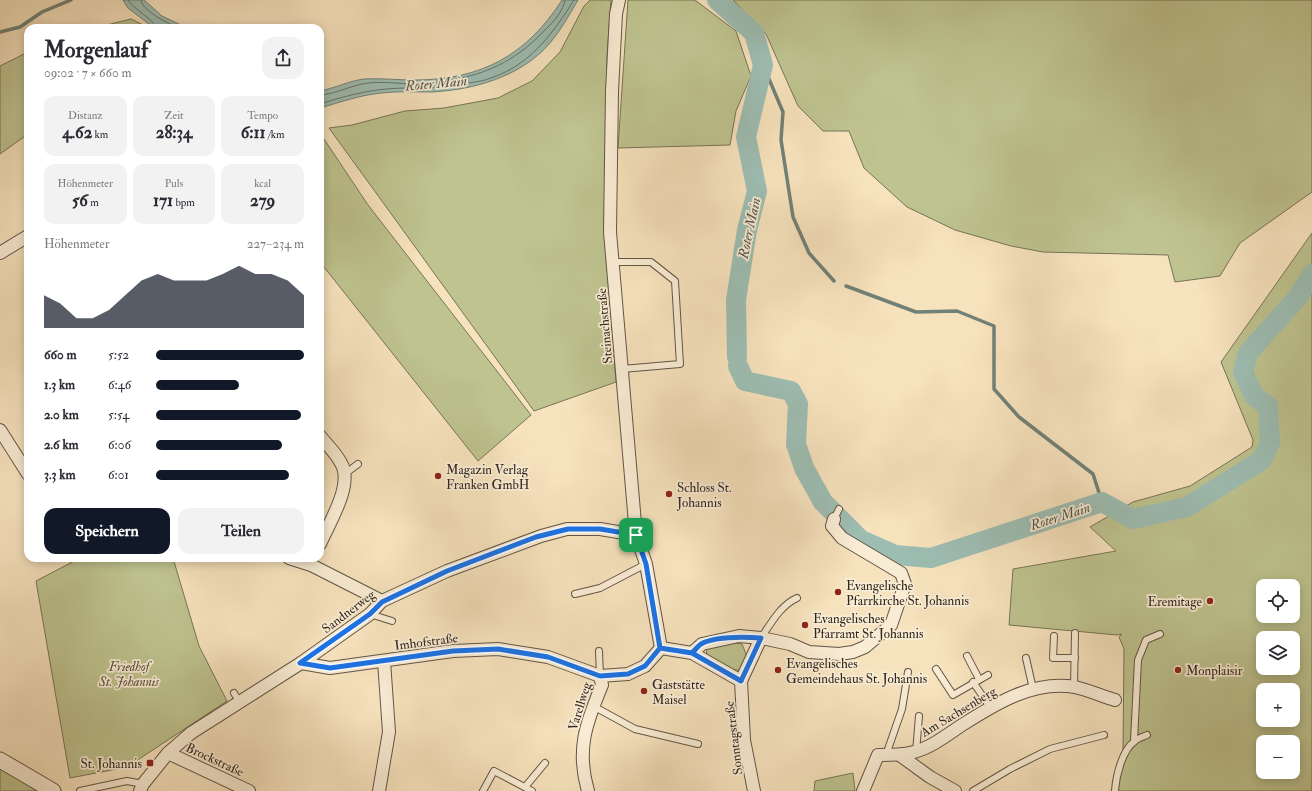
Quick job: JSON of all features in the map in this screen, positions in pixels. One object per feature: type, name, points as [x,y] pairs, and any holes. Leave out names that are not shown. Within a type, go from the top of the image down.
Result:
[{"type":"street","name":"Steinachstraße","points":[[619,0],[616,14],[612,91],[610,232],[636,535],[646,564],[660,648]]},
{"type":"street","points":[[0,253],[24,241]]},
{"type":"street","points":[[0,430],[24,468]]},
{"type":"street","points":[[324,441],[341,462],[346,474],[344,488],[324,535]]},
{"type":"street","points":[[692,653],[702,644],[739,636],[761,638],[790,644],[809,652],[839,654],[853,652],[865,647],[891,625],[905,584],[901,573],[861,551],[842,538],[832,526],[837,514]]},
{"type":"street","name":"Sandnerweg","points":[[142,787],[168,753],[191,733],[237,698],[300,663],[370,614],[382,602],[447,571],[541,536],[568,529],[600,529],[636,535]]},
{"type":"street","points":[[312,562],[382,602]]},
{"type":"street","points":[[660,648],[692,653],[741,681],[761,638]]},
{"type":"street","name":"Varellweg","points":[[588,791],[583,773],[583,738],[593,706],[602,685],[600,676],[628,674],[645,666],[660,648]]},
{"type":"street","name":"Imhofstraße","points":[[300,663],[330,668],[453,651],[498,649],[548,657],[600,676]]},
{"type":"street","points":[[379,791],[389,732],[384,661]]},
{"type":"street","name":"Sonntagstraße","points":[[741,681],[744,740],[754,791]]},
{"type":"street","name":"Am Sachsenberg","points":[[901,756],[916,752],[932,745],[990,707],[1010,697],[1033,689],[1056,686],[1074,687],[1115,700]]},
{"type":"street","name":"Brockstraße","points":[[168,753],[250,791]]},
{"type":"street","points":[[863,791],[878,756],[886,755],[901,756],[930,777],[955,791]]},
{"type":"street","points":[[0,760],[53,791]]},
{"type":"lane","points":[[613,262],[651,262],[675,281],[680,364],[622,369]]},
{"type":"lane","points":[[346,474],[358,464]]},
{"type":"lane","points":[[575,594],[600,588],[646,564]]},
{"type":"lane","points":[[761,638],[776,616],[791,601],[797,598]]},
{"type":"lane","points":[[370,614],[392,621]]},
{"type":"lane","points":[[1074,687],[1075,633]]},
{"type":"lane","points":[[1115,791],[1119,767],[1134,741],[1138,660],[1146,640],[1160,634]]},
{"type":"lane","points":[[1054,636],[1053,658],[1074,658]]},
{"type":"lane","points":[[599,651],[600,676]]},
{"type":"lane","points":[[967,656],[976,681],[990,707]]},
{"type":"lane","points":[[1026,658],[1033,689]]},
{"type":"lane","points":[[936,670],[952,695],[988,675]]},
{"type":"lane","points":[[886,755],[896,732],[902,709],[908,672]]},
{"type":"lane","points":[[593,706],[635,729],[698,744]]},
{"type":"lane","points":[[916,752],[919,716]]},
{"type":"lane","points":[[973,791],[997,776],[1050,749],[1104,735]]},
{"type":"lane","points":[[1134,741],[1147,735]]},
{"type":"lane","points":[[525,787],[545,763]]},
{"type":"lane","points":[[483,791],[494,771],[532,791]]},
{"type":"lane","points":[[80,791],[128,781],[142,787]]},
{"type":"green space","points":[[590,0],[611,0],[607,57],[605,235],[616,382],[534,411],[329,128],[352,125],[405,111],[444,108],[498,98],[532,81],[560,52],[584,6]]},
{"type":"green space","points":[[628,0],[695,0],[736,31],[751,76],[736,111],[730,145],[618,148]]},
{"type":"green space","points":[[733,0],[1312,0],[1312,192],[1240,243],[1220,276],[1175,282],[1168,255],[1043,252],[1011,246],[955,230],[907,207],[864,168],[849,131],[823,131],[798,106],[766,34]]},
{"type":"green space","points":[[131,19],[141,24],[111,24]]},
{"type":"green space","points":[[24,54],[24,137],[0,154],[0,66]]},
{"type":"green space","points":[[324,139],[368,205],[531,415],[478,461],[324,267]]},
{"type":"green space","name":"Eremitage","points":[[1312,233],[1312,791],[1112,791],[1123,751],[1124,649],[1119,637],[1122,634],[1117,635],[1009,625],[1013,569],[1116,551],[1090,527],[1133,502],[1190,486],[1252,447],[1253,440],[1221,362]]},
{"type":"green space","name":"Friedhof St. Johannis","points":[[72,562],[174,562],[199,646],[227,701],[127,767],[70,778],[36,581]]},
{"type":"green space","points":[[728,642],[742,644],[746,654],[743,669],[734,670],[707,656],[706,647]]},
{"type":"green space","points":[[0,759],[48,791],[0,791]]},
{"type":"green space","points":[[853,773],[855,791],[814,791],[815,781]]},
{"type":"water","points":[[123,0],[144,0],[162,16],[179,24],[149,24],[128,8]]},
{"type":"water","points":[[562,0],[578,0],[561,28],[550,43],[538,55],[525,65],[495,80],[479,85],[447,91],[394,92],[366,95],[324,107],[324,90],[358,80],[439,79],[461,75],[481,69],[500,61],[518,49],[534,36]]},
{"type":"waterway","name":"Roter Main","points":[[24,24],[42,12],[71,0]]},
{"type":"waterway","name":"Roter Main","points":[[717,0],[754,33],[763,65],[746,137],[757,191],[747,230],[736,300],[737,357]]},
{"type":"waterway","name":"Roter Main","points":[[0,32],[20,27],[24,24]]},
{"type":"waterway","points":[[763,65],[783,112],[781,140],[793,217],[809,253],[834,281]]},
{"type":"waterway","name":"Roter Main","points":[[738,366],[745,381],[791,391],[798,404],[796,444],[804,468],[823,502],[861,540],[895,555],[931,558],[1102,502],[1133,519],[1187,507],[1262,460],[1270,443],[1268,406],[1254,396],[1243,372],[1248,353],[1298,297],[1312,274]]},
{"type":"waterway","points":[[846,286],[916,312],[957,311],[994,326],[994,389],[1019,417],[1093,474],[1102,502]]},
{"type":"place","name":"Magazin Verlag Franken GmbH","points":[[438,476]]},
{"type":"place","name":"Schloss St. Johannis","points":[[669,494]]},
{"type":"place","name":"Evangelische Pfarrkirche St. Johannis","points":[[838,592]]},
{"type":"place","name":"Eremitage","points":[[1210,601]]},
{"type":"place","name":"Evangelisches Pfarramt St. Johannis","points":[[805,625]]},
{"type":"place","name":"Evangelisches Gemeindehaus St. Johannis","points":[[778,670]]},
{"type":"place","name":"Monplaisir","points":[[1178,670]]},
{"type":"place","name":"Gaststätte Maisel","points":[[644,691]]},
{"type":"place","name":"St. Johannis","points":[[150,763]]},
{"type":"route","points":[[636,535],[600,529],[568,529],[536,537],[447,571],[382,602],[370,614],[300,663],[330,668],[453,651],[498,649],[548,657],[600,676],[628,674],[645,666],[660,648],[692,653],[741,681],[761,638],[739,636],[715,640],[702,644],[692,653],[660,648],[646,564],[636,535]]}]
